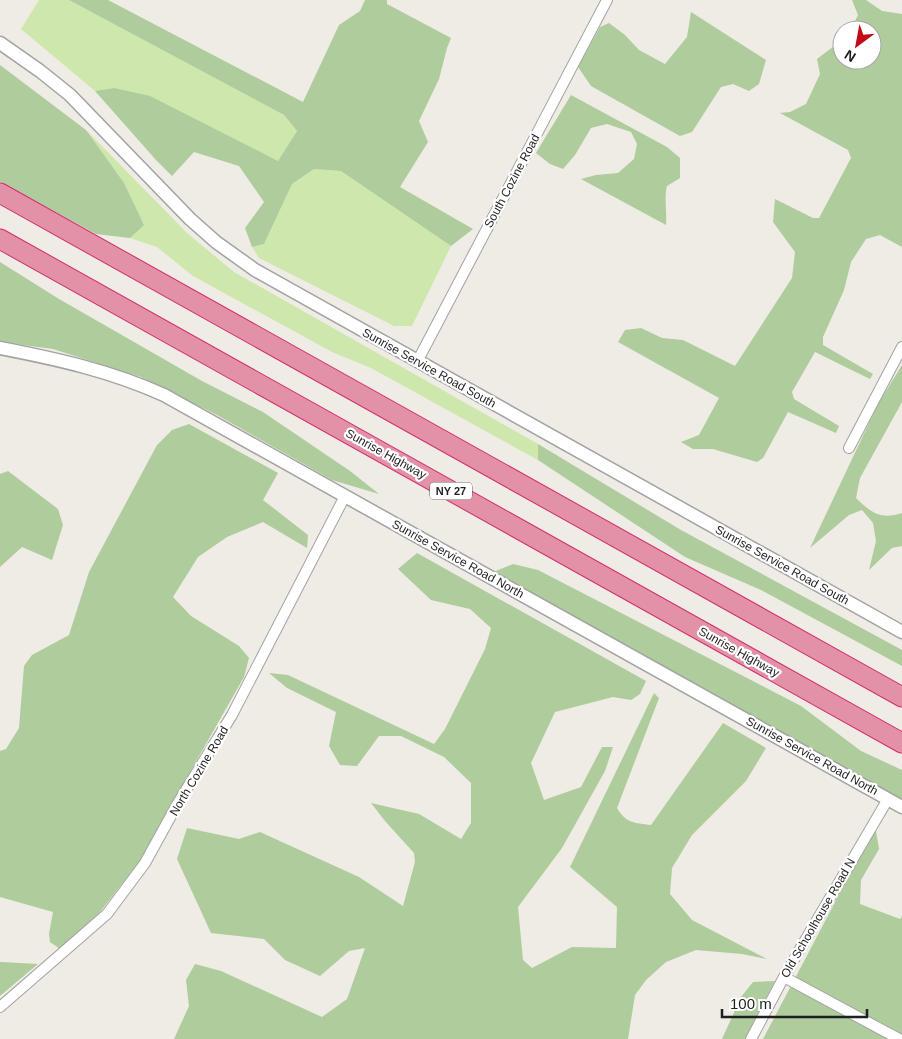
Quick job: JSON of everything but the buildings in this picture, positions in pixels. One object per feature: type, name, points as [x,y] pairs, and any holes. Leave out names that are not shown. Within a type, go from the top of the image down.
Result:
[{"type":"highway","points":[[0,193],[902,697]]},
{"type":"highway","name":"Sunrise Highway","points":[[0,239],[902,743]]},
{"type":"street","name":"South Cozine Road","points":[[417,362],[607,0]]},
{"type":"street","name":"Sunrise Service Road South","points":[[0,44],[34,66],[70,96],[178,208],[203,232],[228,252],[286,288],[417,362],[902,632]]},
{"type":"street","points":[[848,448],[902,347]]},
{"type":"street","name":"Sunrise Service Road North","points":[[0,348],[76,364],[138,383],[182,405],[902,807]]},
{"type":"street","name":"North Cozine Road","points":[[0,1007],[106,914],[145,863],[178,803],[232,715],[345,496]]},
{"type":"street","name":"Old Schoolhouse Road N","points":[[751,1039],[784,977],[888,798]]},
{"type":"street","points":[[784,977],[899,1039]]},
{"type":"green space","points":[[39,0],[69,0],[284,115],[297,131],[278,161],[114,88],[95,91],[21,29]]},
{"type":"green space","points":[[69,0],[108,0],[303,102],[339,25],[360,11],[365,0],[387,0],[387,4],[451,38],[439,79],[419,121],[428,142],[400,187],[473,229],[451,246],[341,171],[314,169],[292,184],[264,244],[252,247],[245,228],[264,202],[239,166],[194,152],[172,176],[95,91],[114,88],[150,96],[278,161],[297,131],[284,115]]},
{"type":"green space","points":[[852,0],[866,0],[882,11],[902,14],[902,247],[880,235],[866,239],[851,262],[844,290],[823,337],[823,345],[873,374],[870,379],[815,352],[792,392],[794,399],[839,426],[836,433],[788,412],[763,458],[757,462],[713,449],[693,449],[681,442],[699,435],[719,398],[618,342],[625,330],[641,328],[662,338],[683,340],[735,366],[792,278],[795,252],[773,222],[775,199],[813,218],[819,218],[851,158],[848,150],[780,113],[790,112],[806,104],[820,74],[817,59],[832,48],[832,70],[882,70],[882,20],[856,20],[858,15]]},
{"type":"green space","points":[[691,12],[766,60],[759,84],[749,91],[733,84],[721,87],[692,132],[680,136],[591,86],[578,67],[600,27],[609,23],[625,35],[639,50],[665,64],[687,37]]},
{"type":"green space","points":[[0,65],[86,130],[124,183],[144,225],[130,238],[96,234],[0,182]]},
{"type":"green space","points":[[571,95],[667,147],[680,158],[680,178],[667,186],[666,190],[666,225],[581,179],[596,175],[618,173],[634,159],[637,144],[631,132],[607,124],[591,128],[575,155],[563,169],[550,164],[536,153]]},
{"type":"green space","points":[[86,130],[188,234],[234,272],[538,444],[538,460],[371,368],[332,352],[193,276],[157,247],[130,238],[144,224]]},
{"type":"green space","points":[[314,169],[341,171],[451,246],[412,326],[394,326],[259,258],[252,247],[264,244],[292,184]]},
{"type":"green space","points":[[0,262],[59,299],[202,381],[263,412],[350,471],[379,494],[332,480],[217,415],[141,377],[53,349],[0,342]]},
{"type":"green space","points":[[902,365],[902,402],[860,478],[856,498],[877,514],[888,516],[902,513],[902,546],[892,548],[869,570],[876,541],[873,523],[862,510],[849,515],[810,548],[878,404]]},
{"type":"green space","points":[[189,424],[278,473],[263,500],[308,535],[307,548],[263,522],[227,537],[198,557],[173,597],[191,616],[239,646],[249,658],[244,677],[139,862],[100,912],[60,949],[50,942],[49,934],[53,912],[0,897],[0,751],[6,749],[19,728],[24,666],[32,655],[69,635],[89,572],[157,445],[172,430]]},
{"type":"green space","points":[[538,444],[681,530],[902,650],[902,666],[761,590],[685,557],[538,460]]},
{"type":"green space","points":[[8,471],[58,509],[63,525],[52,560],[22,547],[0,567],[0,474]]},
{"type":"green space","points":[[417,553],[646,681],[640,694],[631,700],[613,697],[555,712],[531,763],[544,800],[581,787],[602,747],[613,747],[605,771],[562,848],[518,907],[523,960],[532,968],[572,947],[616,948],[617,907],[570,867],[654,693],[659,698],[617,808],[624,817],[631,821],[651,825],[723,723],[766,748],[746,781],[692,835],[672,868],[670,894],[692,920],[767,959],[742,954],[696,950],[666,962],[646,980],[635,995],[628,1039],[174,1039],[189,1006],[186,980],[195,964],[221,971],[322,1017],[347,999],[365,948],[349,951],[320,976],[285,960],[264,939],[211,933],[177,859],[187,828],[239,839],[260,832],[359,877],[403,906],[415,862],[414,853],[371,803],[419,814],[461,839],[471,823],[471,783],[444,757],[401,736],[379,736],[357,766],[340,765],[329,746],[336,712],[287,688],[269,673],[288,675],[434,744],[445,729],[485,649],[491,628],[470,609],[431,600],[398,569]]},
{"type":"green space","points":[[513,564],[538,570],[801,706],[861,751],[902,770],[902,801],[493,572]]},
{"type":"green space","points":[[876,831],[879,849],[861,880],[860,904],[900,919],[902,916],[902,1039],[763,1039],[871,834]]},
{"type":"green space","points":[[1,962],[38,964],[0,996]]},
{"type":"green space","points":[[775,981],[745,1039],[722,1039],[741,997],[753,982]]}]
